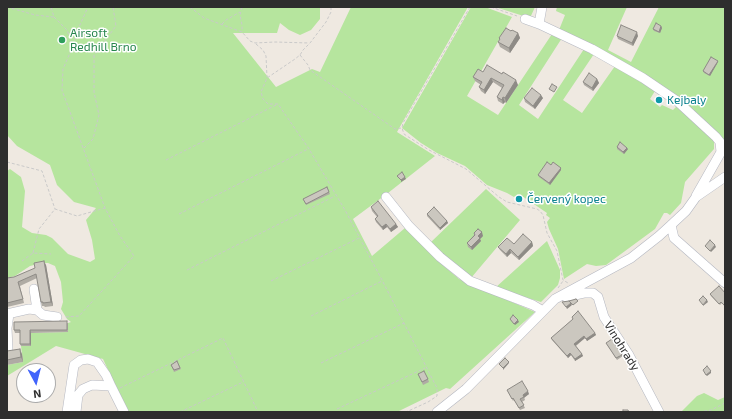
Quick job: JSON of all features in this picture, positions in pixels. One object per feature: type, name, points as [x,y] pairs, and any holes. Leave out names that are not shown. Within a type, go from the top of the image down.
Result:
[{"type":"street","points":[[539,24],[542,7]]},
{"type":"street","points":[[437,412],[466,389],[555,299],[631,258],[659,236],[686,211],[721,152],[720,142],[716,137],[678,101],[643,78],[598,53],[539,24],[525,19]]},
{"type":"street","points":[[696,196],[725,177]]},
{"type":"street","points":[[386,197],[409,226],[435,252],[465,277],[533,305],[543,311]]},
{"type":"street","points":[[671,225],[674,238],[725,283]]},
{"type":"street","points":[[34,289],[37,310]]},
{"type":"street","name":"Vinohrady","points":[[555,299],[584,293],[593,293],[598,297],[604,317],[629,355],[659,412]]},
{"type":"street","points":[[8,350],[8,314],[29,309],[37,310],[43,315],[57,317]]},
{"type":"street","points":[[67,412],[74,365],[81,360],[88,359],[97,362],[101,366],[124,412]]},
{"type":"street","points":[[76,412],[78,395],[83,389],[92,385],[113,388]]},
{"type":"path","points":[[7,7],[35,15],[54,17]]},
{"type":"path","points":[[52,7],[54,17],[67,30],[73,46]]},
{"type":"path","points":[[57,317],[79,316],[134,256],[120,236],[105,208],[62,90],[63,69],[88,7]]},
{"type":"path","points":[[84,148],[93,139],[99,115],[94,92],[94,55],[116,26],[113,7]]},
{"type":"path","points":[[190,7],[204,18],[242,32],[250,41],[263,50],[267,62],[267,78],[261,92],[263,99],[268,104],[278,104]]},
{"type":"path","points":[[242,7],[242,32]]},
{"type":"path","points":[[267,78],[300,55],[326,22],[331,12],[331,7]]},
{"type":"path","points":[[470,7],[406,118],[402,128],[404,134],[429,150],[466,169],[507,202],[538,209],[543,215],[547,233],[557,252],[563,280],[575,288]]},
{"type":"path","points":[[491,7],[525,19]]},
{"type":"path","points":[[222,24],[241,11]]},
{"type":"path","points":[[255,44],[275,42],[310,43]]},
{"type":"path","points":[[300,55],[310,70],[395,129],[402,128]]},
{"type":"path","points":[[278,104],[309,149],[345,210],[436,388],[437,396],[428,402],[406,412]]},
{"type":"path","points":[[166,160],[278,104]]},
{"type":"path","points":[[179,214],[309,149]]},
{"type":"path","points":[[7,162],[42,171],[55,209]]},
{"type":"path","points":[[187,270],[336,195]]},
{"type":"path","points":[[55,209],[77,216],[105,208]]},
{"type":"path","points":[[33,253],[39,229],[55,209]]},
{"type":"path","points":[[271,281],[359,238]]},
{"type":"path","points":[[22,261],[33,253],[51,254]]},
{"type":"path","points":[[311,316],[382,280]]},
{"type":"path","points":[[321,363],[404,323]]},
{"type":"path","points":[[113,388],[222,338],[258,412]]},
{"type":"path","points":[[336,409],[425,368]]},
{"type":"path","points":[[180,412],[244,382]]},
{"type":"path","points":[[700,412],[710,410],[725,403]]},
{"type":"green space","points":[[7,7],[320,7],[320,19],[311,30],[300,35],[289,30],[280,23],[277,33],[233,33],[276,87],[312,69],[320,72],[351,7],[468,7],[397,132],[435,156],[353,219],[372,256],[405,228],[459,279],[535,312],[450,389],[446,388],[397,412],[128,412],[103,359],[56,346],[28,363],[18,363],[23,362],[21,346],[31,333],[67,332],[68,323],[71,322],[67,319],[61,309],[63,302],[61,282],[55,266],[48,263],[42,263],[30,266],[15,276],[7,278],[7,171],[10,169],[21,177],[25,191],[22,227],[32,233],[46,235],[52,238],[68,254],[90,262],[95,259],[92,240],[86,220],[96,208],[74,202],[57,185],[50,165],[17,146],[7,135]]},
{"type":"green space","points":[[471,7],[485,7],[512,17],[467,96],[498,115],[552,34],[562,38],[519,105],[538,119],[584,49],[594,54],[563,100],[582,113],[615,66],[655,91],[650,99],[660,107],[662,105],[673,110],[677,106],[714,140],[714,149],[685,182],[681,203],[670,215],[664,213],[655,229],[606,265],[596,266],[587,264],[564,279],[558,249],[547,222],[550,218],[546,215],[547,213],[522,196],[514,197],[487,185],[465,166],[437,153],[402,128]]},
{"type":"green space","points":[[495,7],[535,7],[530,18]]},
{"type":"green space","points":[[557,7],[627,7],[608,50],[631,62],[659,7],[725,7],[725,141],[699,115],[559,30],[565,15],[556,11]]},
{"type":"green space","points":[[486,189],[520,220],[471,278],[430,243]]},
{"type":"green space","points":[[547,241],[560,270],[560,278],[558,285],[541,302],[495,288]]},
{"type":"green space","points":[[16,363],[16,370],[7,376],[7,365]]},
{"type":"green space","points":[[704,393],[718,400],[725,397],[725,412],[681,412],[697,396]]},
{"type":"building","points":[[656,23],[661,26],[659,32],[653,29]]},
{"type":"building","points":[[621,25],[637,32],[632,43],[617,36]]},
{"type":"building","points":[[506,28],[518,33],[509,48],[498,42]]},
{"type":"building","points":[[711,57],[718,61],[709,75],[703,71]]},
{"type":"building","points":[[487,65],[516,80],[505,98],[503,97],[502,100],[497,97],[504,85],[491,78],[484,90],[479,87],[482,82],[473,77],[478,69],[483,72]]},
{"type":"building","points":[[589,73],[597,79],[592,88],[583,82]]},
{"type":"building","points":[[552,84],[557,87],[554,92],[549,89]]},
{"type":"building","points":[[532,88],[541,95],[533,106],[524,98]]},
{"type":"building","points":[[620,142],[627,148],[623,152],[617,147]]},
{"type":"building","points":[[547,162],[551,165],[553,162],[561,168],[549,183],[538,175]]},
{"type":"building","points":[[402,172],[405,177],[401,180],[397,176]]},
{"type":"building","points":[[327,187],[329,192],[306,204],[303,199]]},
{"type":"building","points":[[378,201],[396,224],[390,229],[386,224],[382,227],[375,219],[378,216],[371,207]]},
{"type":"building","points":[[434,207],[447,221],[440,228],[427,214]]},
{"type":"building","points":[[478,229],[482,232],[478,236],[480,238],[471,247],[467,243],[475,235],[474,233]]},
{"type":"building","points":[[523,234],[532,242],[518,257],[510,249],[506,254],[498,247],[507,238],[514,244]]},
{"type":"building","points":[[710,240],[715,245],[710,251],[705,246]]},
{"type":"building","points":[[44,261],[51,302],[41,302],[36,274],[18,282],[23,299],[7,303],[7,278],[14,277],[35,268],[34,263]]},
{"type":"building","points":[[719,286],[725,293],[725,306],[721,302],[719,304],[710,294]]},
{"type":"building","points":[[703,296],[707,300],[703,305],[699,300]]},
{"type":"building","points":[[576,299],[578,301],[573,305],[569,301]]},
{"type":"building","points":[[569,301],[571,303],[566,307],[562,302]]},
{"type":"building","points":[[578,311],[595,333],[586,339],[584,336],[574,344],[582,354],[575,359],[570,353],[567,356],[551,338],[573,319],[572,317]]},
{"type":"building","points":[[513,315],[518,320],[514,324],[510,319]]},
{"type":"building","points":[[67,321],[67,330],[30,330],[30,344],[20,344],[20,330],[14,330],[14,322]]},
{"type":"building","points":[[612,339],[622,355],[616,358],[606,343]]},
{"type":"building","points":[[20,349],[21,357],[7,360],[7,351]]},
{"type":"building","points":[[505,358],[509,362],[503,368],[499,364]]},
{"type":"building","points":[[177,361],[180,368],[174,370],[171,365]]},
{"type":"building","points":[[707,366],[711,371],[706,375],[703,370]]},
{"type":"building","points":[[424,371],[428,379],[422,382],[418,374]]},
{"type":"building","points":[[522,381],[528,391],[523,395],[524,397],[520,399],[524,405],[519,408],[507,390]]},
{"type":"building","points":[[623,410],[628,410],[629,412],[623,412]]},
{"type":"place","name":"Airsoft Redhill Brno","points":[[62,40]]},
{"type":"place","name":"Kejbaly","points":[[659,100]]},
{"type":"place","name":"Červený kopec","points":[[519,199]]}]
